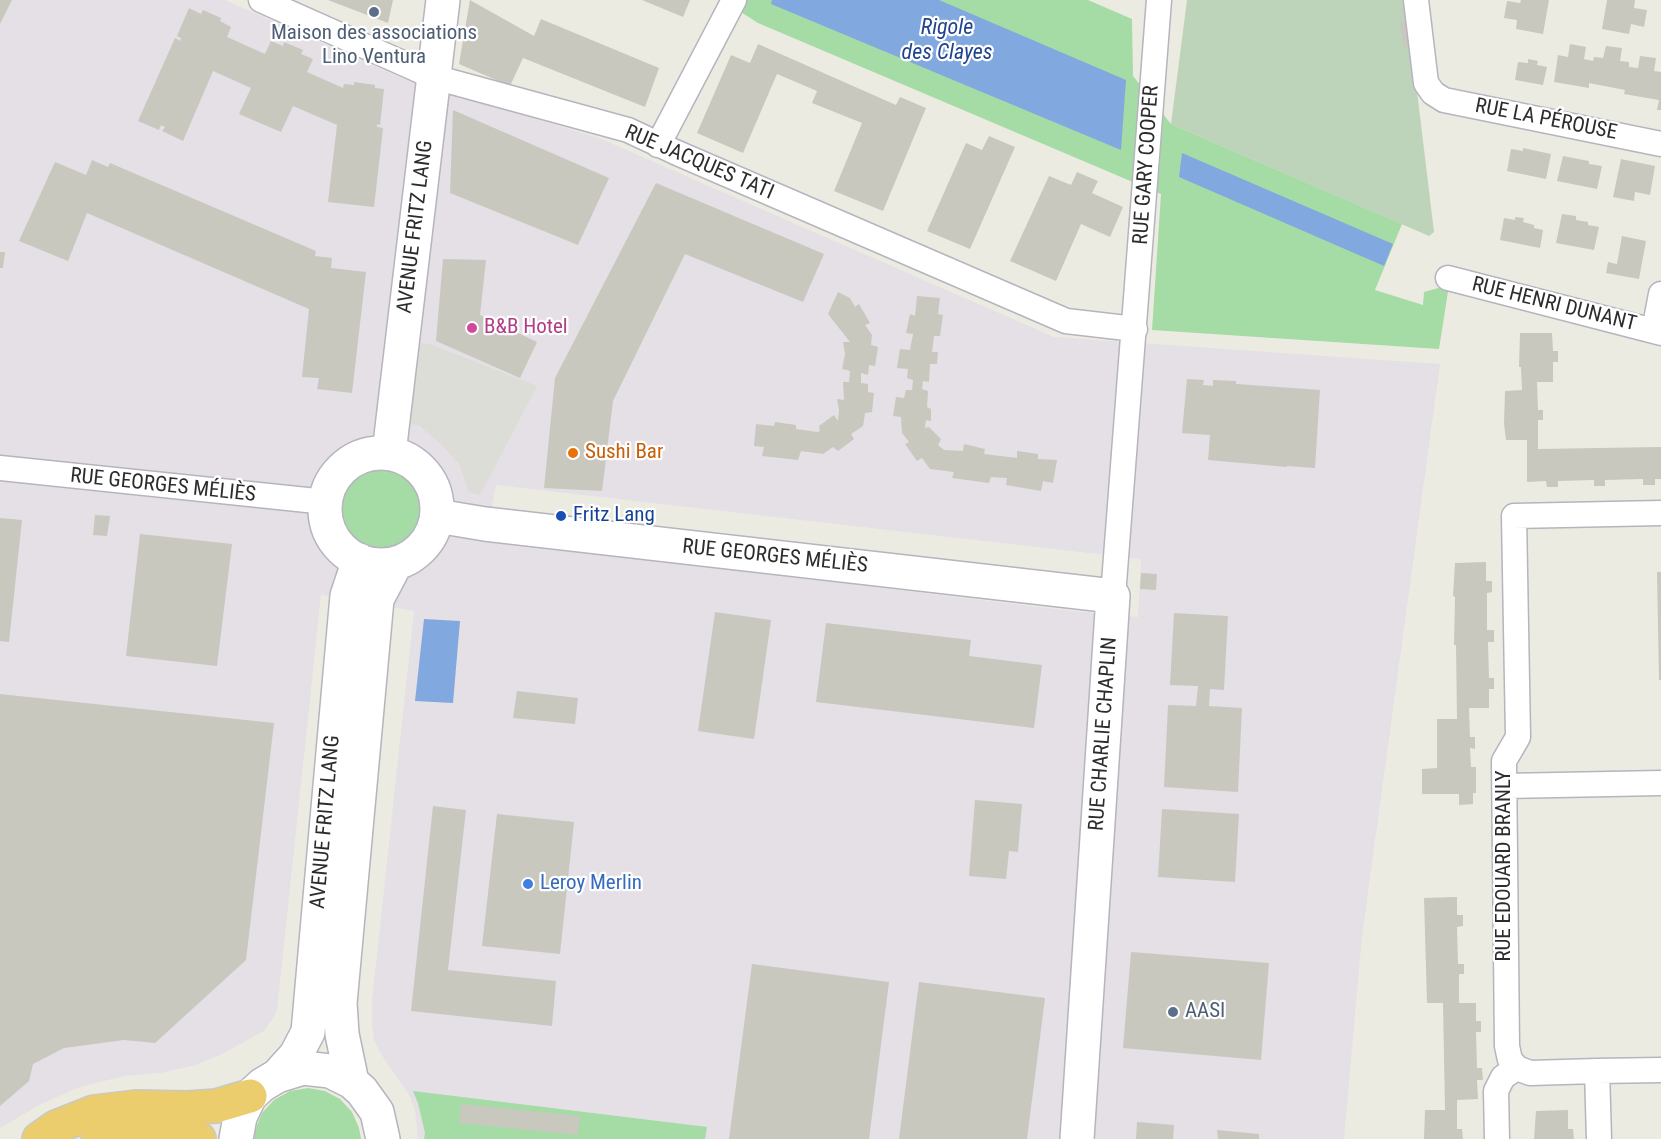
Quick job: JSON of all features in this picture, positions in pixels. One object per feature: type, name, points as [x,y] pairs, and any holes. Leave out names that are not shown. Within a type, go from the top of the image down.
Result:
[{"type":"highway","points":[[39,1139],[56,1127],[94,1112],[136,1107],[216,1106],[250,1096]]},
{"type":"highway","points":[[98,1139],[131,1133],[165,1134],[199,1139]]},
{"type":"street","name":"RUE JACQUES TATI","points":[[261,0],[434,77],[628,130],[1066,321],[1135,329]]},
{"type":"street","name":"AVENUE FRITZ LANG","points":[[388,453],[443,0]]},
{"type":"street","points":[[658,145],[734,0]]},
{"type":"street","name":"RUE GARY COOPER","points":[[1135,329],[1158,0]]},
{"type":"street","name":"RUE LA PÉROUSE","points":[[1416,0],[1426,83],[1433,93],[1444,100],[1661,144]]},
{"type":"street","name":"RUE HENRI DUNANT","points":[[1448,278],[1658,332]]},
{"type":"street","points":[[1658,332],[1661,294]]},
{"type":"street","name":"RUE CHARLIE CHAPLIN","points":[[1077,1139],[1113,596],[1135,329]]},
{"type":"street","points":[[388,453],[405,458],[420,468],[430,482],[436,498],[437,516],[433,532],[424,546],[411,556],[396,563],[377,565],[358,560],[332,537],[326,520],[326,502],[331,485],[340,471],[354,460],[371,454],[388,453]]},
{"type":"street","name":"RUE GEORGES MÉLIÈS","points":[[0,468],[326,502]]},
{"type":"street","name":"RUE EDOUARD BRANLY","points":[[1518,1068],[1510,1060],[1507,1046],[1504,761],[1518,737],[1514,516],[1661,513]]},
{"type":"street","name":"RUE GEORGES MÉLIÈS","points":[[437,516],[485,524],[1113,596]]},
{"type":"street","name":"AVENUE FRITZ LANG","points":[[277,1076],[296,1055],[308,1032],[347,596],[358,560]]},
{"type":"street","name":"AVENUE FRITZ LANG","points":[[352,1082],[342,1034],[340,1002],[377,599],[396,563]]},
{"type":"street","points":[[1505,786],[1661,783]]},
{"type":"street","points":[[236,1139],[240,1117],[250,1096],[277,1076],[303,1068],[330,1071],[352,1082],[362,1091],[377,1112],[383,1139]]},
{"type":"street","points":[[1497,1139],[1496,1091],[1503,1077],[1518,1068],[1530,1073],[1661,1070]]},
{"type":"street","points":[[1597,1071],[1599,1139]]},
{"type":"shaded area","points":[[0,0],[225,0],[406,80],[599,138],[1054,337],[1440,364],[1362,936],[1344,1139],[418,1139],[415,1110],[409,1095],[374,1040],[372,1023],[372,1001],[414,611],[321,595],[277,1010],[273,1018],[264,1031],[196,1065],[161,1073],[124,1076],[80,1087],[41,1104],[0,1128]],"holes":[[[496,485],[1141,559],[1138,617],[1063,610],[485,540]]]},
{"type":"shaded area","points":[[419,343],[430,344],[537,386],[480,495],[469,492],[459,464],[443,446],[420,426],[404,423],[404,393],[416,370]]},
{"type":"green space","points":[[722,0],[1088,0],[1132,19],[1133,76],[1171,124],[1402,224],[1375,290],[1423,305],[1424,292],[1449,285],[1439,349],[1152,330],[1161,194],[758,23]]},
{"type":"green space","points":[[1187,0],[1406,0],[1434,232],[1429,236],[1171,124]]},
{"type":"green space","points":[[379,464],[397,467],[412,477],[422,492],[425,510],[422,528],[412,543],[397,553],[379,556],[361,553],[346,543],[336,528],[333,510],[336,492],[346,477],[361,467]]},
{"type":"green space","points":[[308,1088],[325,1091],[340,1099],[352,1112],[361,1139],[254,1139],[262,1113],[274,1100],[290,1091]]},
{"type":"green space","points":[[413,1091],[707,1127],[705,1139],[424,1139],[425,1133]]},
{"type":"water","name":"Rigole des Clayes","points":[[772,0],[939,0],[1126,80],[1121,150],[771,4]]},
{"type":"water","points":[[1182,153],[1393,244],[1384,266],[1179,177]]},
{"type":"water","points":[[424,619],[460,621],[453,703],[415,701]]},
{"type":"building","points":[[0,0],[12,0],[0,24]]},
{"type":"building","name":"Maison des associations Lino Ventura","points":[[328,0],[393,0],[388,23]]},
{"type":"building","points":[[470,0],[534,36],[541,19],[659,68],[645,107],[523,58],[510,86],[459,64]]},
{"type":"building","points":[[642,0],[690,0],[683,17]]},
{"type":"building","points":[[1521,0],[1549,0],[1543,34],[1516,29],[1517,20],[1504,18],[1507,1],[1520,3]]},
{"type":"building","points":[[1607,0],[1635,0],[1634,8],[1647,10],[1644,27],[1631,24],[1629,34],[1602,29]]},
{"type":"building","points":[[189,8],[201,14],[203,10],[221,18],[220,21],[231,27],[227,37],[265,54],[271,41],[283,46],[284,42],[303,50],[301,54],[313,59],[307,72],[343,88],[344,84],[354,85],[354,82],[375,85],[375,88],[384,89],[380,125],[377,124],[377,127],[383,128],[374,207],[328,202],[337,125],[293,106],[281,132],[239,114],[251,88],[213,71],[183,141],[162,131],[165,127],[161,125],[159,130],[138,121],[175,38],[180,41],[181,38],[177,36]]},
{"type":"building","points":[[1408,21],[1410,47],[1403,47],[1400,22]]},
{"type":"building","points":[[758,44],[896,105],[900,97],[926,108],[883,211],[834,191],[862,123],[812,103],[817,91],[777,74],[743,153],[697,133],[731,55],[750,63]]},
{"type":"building","points":[[1570,44],[1586,47],[1584,59],[1593,61],[1594,57],[1603,58],[1606,46],[1622,48],[1620,61],[1629,62],[1629,67],[1638,68],[1640,56],[1656,58],[1654,71],[1661,72],[1661,110],[1657,110],[1659,100],[1624,94],[1625,90],[1589,83],[1589,88],[1554,82],[1558,55],[1568,57]]},
{"type":"building","points":[[1528,59],[1538,61],[1537,65],[1547,67],[1543,85],[1515,80],[1518,62],[1528,63]]},
{"type":"building","points":[[453,110],[609,178],[578,245],[450,193]]},
{"type":"building","points":[[989,136],[1015,147],[970,249],[927,231],[966,143],[982,150]]},
{"type":"building","points":[[1523,148],[1551,154],[1546,179],[1507,171],[1511,149],[1523,151]]},
{"type":"building","points":[[1563,156],[1602,166],[1597,189],[1557,181]]},
{"type":"building","points":[[1621,159],[1655,166],[1650,195],[1635,192],[1634,201],[1613,197]]},
{"type":"building","points":[[92,160],[108,167],[110,163],[316,251],[315,256],[332,258],[331,268],[366,272],[352,393],[317,389],[319,378],[302,377],[309,309],[87,213],[68,261],[19,241],[55,162],[86,175]]},
{"type":"building","points":[[1077,172],[1098,181],[1092,193],[1123,207],[1110,237],[1081,224],[1056,281],[1010,261],[1049,176],[1071,185]]},
{"type":"building","points":[[656,183],[824,254],[803,302],[685,254],[613,401],[602,491],[544,488],[555,378]]},
{"type":"building","points":[[1562,214],[1576,216],[1576,220],[1599,227],[1594,250],[1556,243]]},
{"type":"building","points":[[1515,217],[1524,218],[1523,222],[1543,230],[1540,248],[1500,240],[1504,218],[1515,220]]},
{"type":"building","points":[[1622,236],[1646,241],[1639,279],[1606,273],[1608,262],[1617,264]]},
{"type":"building","points":[[0,252],[5,252],[3,268],[0,268]]},
{"type":"building","name":"B&B Hotel","points":[[443,259],[486,260],[480,315],[537,342],[520,378],[436,341]]},
{"type":"building","points":[[838,292],[850,298],[855,307],[859,304],[870,323],[865,325],[872,335],[871,345],[878,347],[875,366],[869,365],[868,375],[861,373],[861,383],[868,384],[868,392],[874,393],[872,412],[865,413],[863,426],[851,434],[854,439],[838,451],[833,447],[823,454],[801,451],[798,460],[762,456],[764,447],[754,446],[756,424],[774,426],[775,422],[796,425],[796,429],[817,432],[820,431],[819,426],[834,415],[838,421],[837,399],[844,400],[843,382],[849,382],[850,371],[842,369],[845,354],[843,342],[850,342],[828,314]]},
{"type":"building","points":[[917,296],[940,298],[938,314],[943,315],[940,336],[934,336],[932,352],[938,352],[937,364],[930,364],[929,382],[923,381],[922,389],[928,391],[927,407],[931,409],[931,421],[926,420],[925,428],[929,427],[941,439],[938,445],[944,450],[963,451],[964,444],[985,449],[984,454],[1017,458],[1017,451],[1038,454],[1038,459],[1057,460],[1053,483],[1043,481],[1041,491],[1006,485],[1007,478],[991,477],[989,483],[952,478],[954,472],[930,469],[922,458],[917,461],[905,444],[909,442],[902,433],[901,417],[893,416],[896,397],[904,398],[906,390],[912,390],[913,380],[907,378],[908,369],[897,368],[900,349],[910,350],[913,334],[906,333],[910,314],[915,316]]},
{"type":"building","points":[[1520,333],[1552,333],[1553,351],[1558,351],[1558,362],[1553,362],[1553,382],[1537,382],[1538,410],[1543,410],[1543,420],[1538,420],[1538,449],[1661,447],[1661,479],[1655,479],[1655,485],[1643,485],[1643,479],[1605,480],[1605,486],[1594,486],[1594,480],[1558,481],[1558,487],[1547,487],[1546,481],[1527,482],[1527,440],[1506,440],[1504,424],[1505,391],[1522,390],[1521,367],[1519,367]]},
{"type":"building","points":[[1187,379],[1204,380],[1203,385],[1213,386],[1213,380],[1236,381],[1236,384],[1320,390],[1315,468],[1208,460],[1210,435],[1182,433]]},
{"type":"building","points":[[95,515],[110,516],[107,536],[93,535]]},
{"type":"building","points":[[0,518],[22,520],[9,642],[0,641]]},
{"type":"building","points":[[140,534],[232,544],[217,666],[126,656]]},
{"type":"building","points":[[1486,562],[1486,581],[1492,581],[1492,592],[1487,593],[1487,630],[1494,630],[1494,642],[1488,642],[1489,678],[1494,678],[1494,689],[1489,689],[1489,708],[1469,708],[1470,737],[1475,737],[1475,749],[1470,748],[1471,767],[1476,767],[1476,793],[1473,793],[1473,804],[1459,805],[1459,794],[1422,794],[1422,769],[1437,768],[1437,719],[1457,719],[1455,597],[1453,596],[1455,563]]},
{"type":"building","points":[[1657,572],[1661,572],[1661,680],[1659,680]]},
{"type":"building","points":[[1141,573],[1157,574],[1156,590],[1140,589]]},
{"type":"building","points":[[715,612],[771,620],[754,739],[698,731]]},
{"type":"building","points":[[1174,613],[1228,616],[1224,690],[1210,689],[1209,706],[1242,708],[1238,792],[1164,787],[1168,705],[1196,706],[1198,686],[1170,685]]},
{"type":"building","points":[[826,623],[971,640],[969,656],[1042,665],[1034,728],[816,702]]},
{"type":"building","points":[[517,691],[578,698],[575,724],[513,718]]},
{"type":"building","points":[[0,694],[274,723],[246,960],[155,1043],[124,1040],[64,1048],[33,1064],[29,1081],[0,1106]]},
{"type":"building","points":[[975,800],[1022,804],[1018,852],[1009,851],[1006,879],[969,876]]},
{"type":"building","points":[[433,806],[466,810],[448,970],[556,981],[552,1026],[411,1011]]},
{"type":"building","points":[[1162,809],[1239,814],[1235,882],[1158,877]]},
{"type":"building","name":"Leroy Merlin","points":[[497,814],[574,822],[560,954],[482,946]]},
{"type":"building","points":[[1457,897],[1457,915],[1463,915],[1463,926],[1457,927],[1458,964],[1464,964],[1464,974],[1459,974],[1459,1003],[1476,1003],[1476,1021],[1481,1021],[1481,1032],[1476,1032],[1477,1068],[1482,1068],[1483,1080],[1477,1080],[1478,1099],[1457,1100],[1457,1129],[1462,1129],[1463,1139],[1424,1139],[1425,1110],[1445,1110],[1443,1003],[1427,1003],[1424,898]]},
{"type":"building","points":[[1131,952],[1269,963],[1261,1060],[1123,1048]]},
{"type":"building","points":[[752,964],[889,982],[869,1139],[729,1139]]},
{"type":"building","points":[[919,982],[1045,998],[1027,1139],[899,1139]]},
{"type":"building","points":[[461,1104],[580,1116],[578,1135],[459,1123]]},
{"type":"building","points":[[1568,1110],[1568,1129],[1573,1129],[1574,1139],[1534,1139],[1536,1111]]},
{"type":"building","points":[[1137,1122],[1174,1125],[1173,1139],[1136,1139]]},
{"type":"building","points":[[1217,1130],[1259,1134],[1259,1139],[1218,1139]]},
{"type":"place","name":"Maison des associations Lino Ventura","points":[[374,12]]},
{"type":"place","name":"B&B Hotel","points":[[472,328]]},
{"type":"place","name":"Sushi Bar","points":[[573,453]]},
{"type":"place","name":"Fritz Lang","points":[[561,516]]},
{"type":"place","name":"Leroy Merlin","points":[[528,884]]},
{"type":"place","name":"AASI","points":[[1173,1012]]}]
